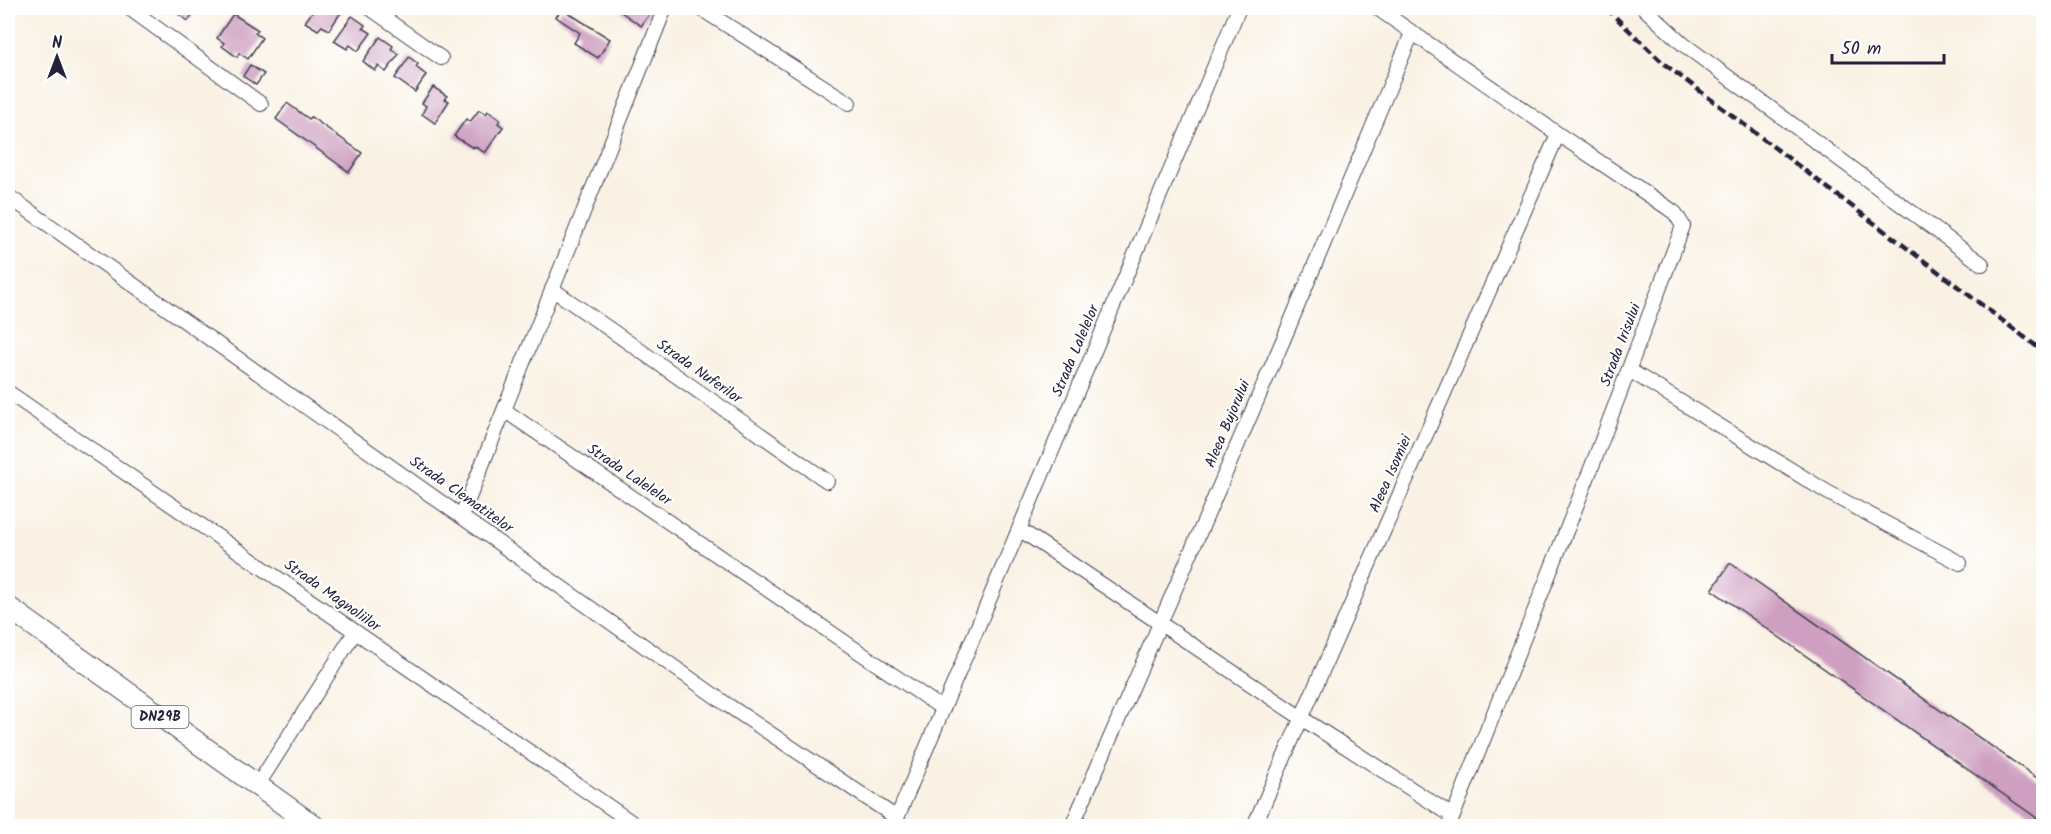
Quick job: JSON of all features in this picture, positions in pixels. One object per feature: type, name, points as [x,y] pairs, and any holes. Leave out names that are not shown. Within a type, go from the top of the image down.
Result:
[{"type":"main road","name":"DN29B","points":[[8,607],[314,826]]},
{"type":"street","points":[[129,8],[261,104]]},
{"type":"street","points":[[370,8],[441,58]]},
{"type":"street","points":[[462,515],[665,8]]},
{"type":"street","points":[[700,8],[849,103]]},
{"type":"street","name":"Strada Lalelelor","points":[[895,822],[1239,8]]},
{"type":"street","name":"Strada Irisului","points":[[1377,8],[1675,213],[1683,225],[1629,370],[1451,821]]},
{"type":"street","points":[[1644,8],[1683,44],[1982,264]]},
{"type":"street","name":"Aleea Bujorului","points":[[1072,826],[1353,176],[1412,33]]},
{"type":"street","name":"Aleea Isomiei","points":[[1254,826],[1558,134]]},
{"type":"street","name":"Strada Clematitelor","points":[[8,196],[895,822]]},
{"type":"street","name":"Strada Nuferilor","points":[[552,289],[828,481]]},
{"type":"street","points":[[1629,370],[1827,492],[1960,563]]},
{"type":"street","name":"Strada Magnoliilor","points":[[8,392],[637,826]]},
{"type":"street","name":"Strada Lalelelor","points":[[504,410],[944,709]]},
{"type":"street","points":[[1019,529],[1451,821]]},
{"type":"street","points":[[257,786],[355,632]]},
{"type":"building","points":[[175,8],[197,8],[188,21],[173,10]]},
{"type":"building","points":[[315,8],[336,8],[342,11],[329,30],[322,26],[318,30],[305,22]]},
{"type":"building","points":[[622,8],[654,8],[641,26],[620,11]]},
{"type":"building","points":[[562,9],[610,39],[598,58],[574,43],[580,33],[556,17]]},
{"type":"building","points":[[233,14],[258,30],[255,33],[262,38],[248,59],[239,53],[237,57],[222,46],[224,43],[217,38]]},
{"type":"building","points":[[352,16],[365,25],[363,28],[371,33],[358,51],[350,45],[347,49],[334,41]]},
{"type":"building","points":[[380,37],[393,46],[391,49],[399,54],[386,72],[378,66],[375,71],[363,61]]},
{"type":"building","points":[[409,57],[426,75],[415,92],[395,78]]},
{"type":"building","points":[[250,65],[264,74],[256,85],[243,76]]},
{"type":"building","points":[[433,87],[447,96],[445,99],[449,101],[435,123],[422,114],[426,106],[422,103]]},
{"type":"building","points":[[287,103],[362,153],[349,172],[276,119]]},
{"type":"building","points":[[479,110],[486,114],[488,111],[500,120],[498,123],[503,127],[485,153],[454,136],[466,119],[470,122]]},
{"type":"building","points":[[1730,563],[2044,783],[2044,823],[1712,590]]},
{"type":"railway","points":[[1606,8],[1663,63],[2044,352]]}]
